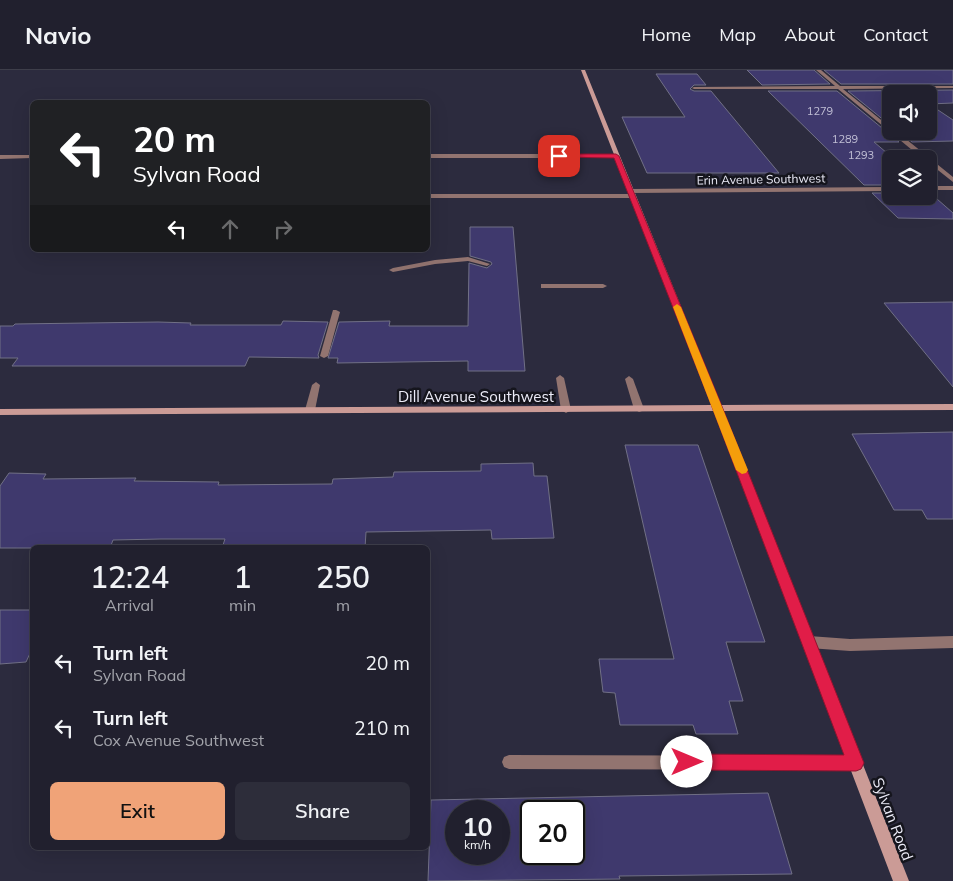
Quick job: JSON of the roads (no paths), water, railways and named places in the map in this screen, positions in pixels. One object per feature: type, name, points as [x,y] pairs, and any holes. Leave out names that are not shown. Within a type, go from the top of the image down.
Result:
[{"type":"main road","name":"Sylvan Road","points":[[582,70],[718,409],[901,881]]},
{"type":"main road","name":"Dill Avenue Southwest","points":[[0,412],[953,407]]},
{"type":"street","points":[[818,70],[882,123]]},
{"type":"street","points":[[694,88],[953,87]]},
{"type":"street","points":[[904,140],[916,150]]},
{"type":"street","points":[[430,156],[616,156]]},
{"type":"street","points":[[0,157],[30,157]]},
{"type":"street","points":[[937,167],[953,180]]},
{"type":"street","points":[[937,188],[953,188]]},
{"type":"street","name":"Erin Avenue Southwest","points":[[430,196],[882,189]]},
{"type":"street","points":[[393,270],[434,262],[468,259],[487,264]]},
{"type":"street","points":[[544,286],[603,286]]},
{"type":"street","points":[[324,356],[336,312]]},
{"type":"street","points":[[560,378],[566,410]]},
{"type":"street","points":[[628,379],[639,409]]},
{"type":"street","points":[[310,410],[316,385]]},
{"type":"street","points":[[809,642],[850,645],[953,642]]},
{"type":"street","points":[[509,762],[856,763]]}]
